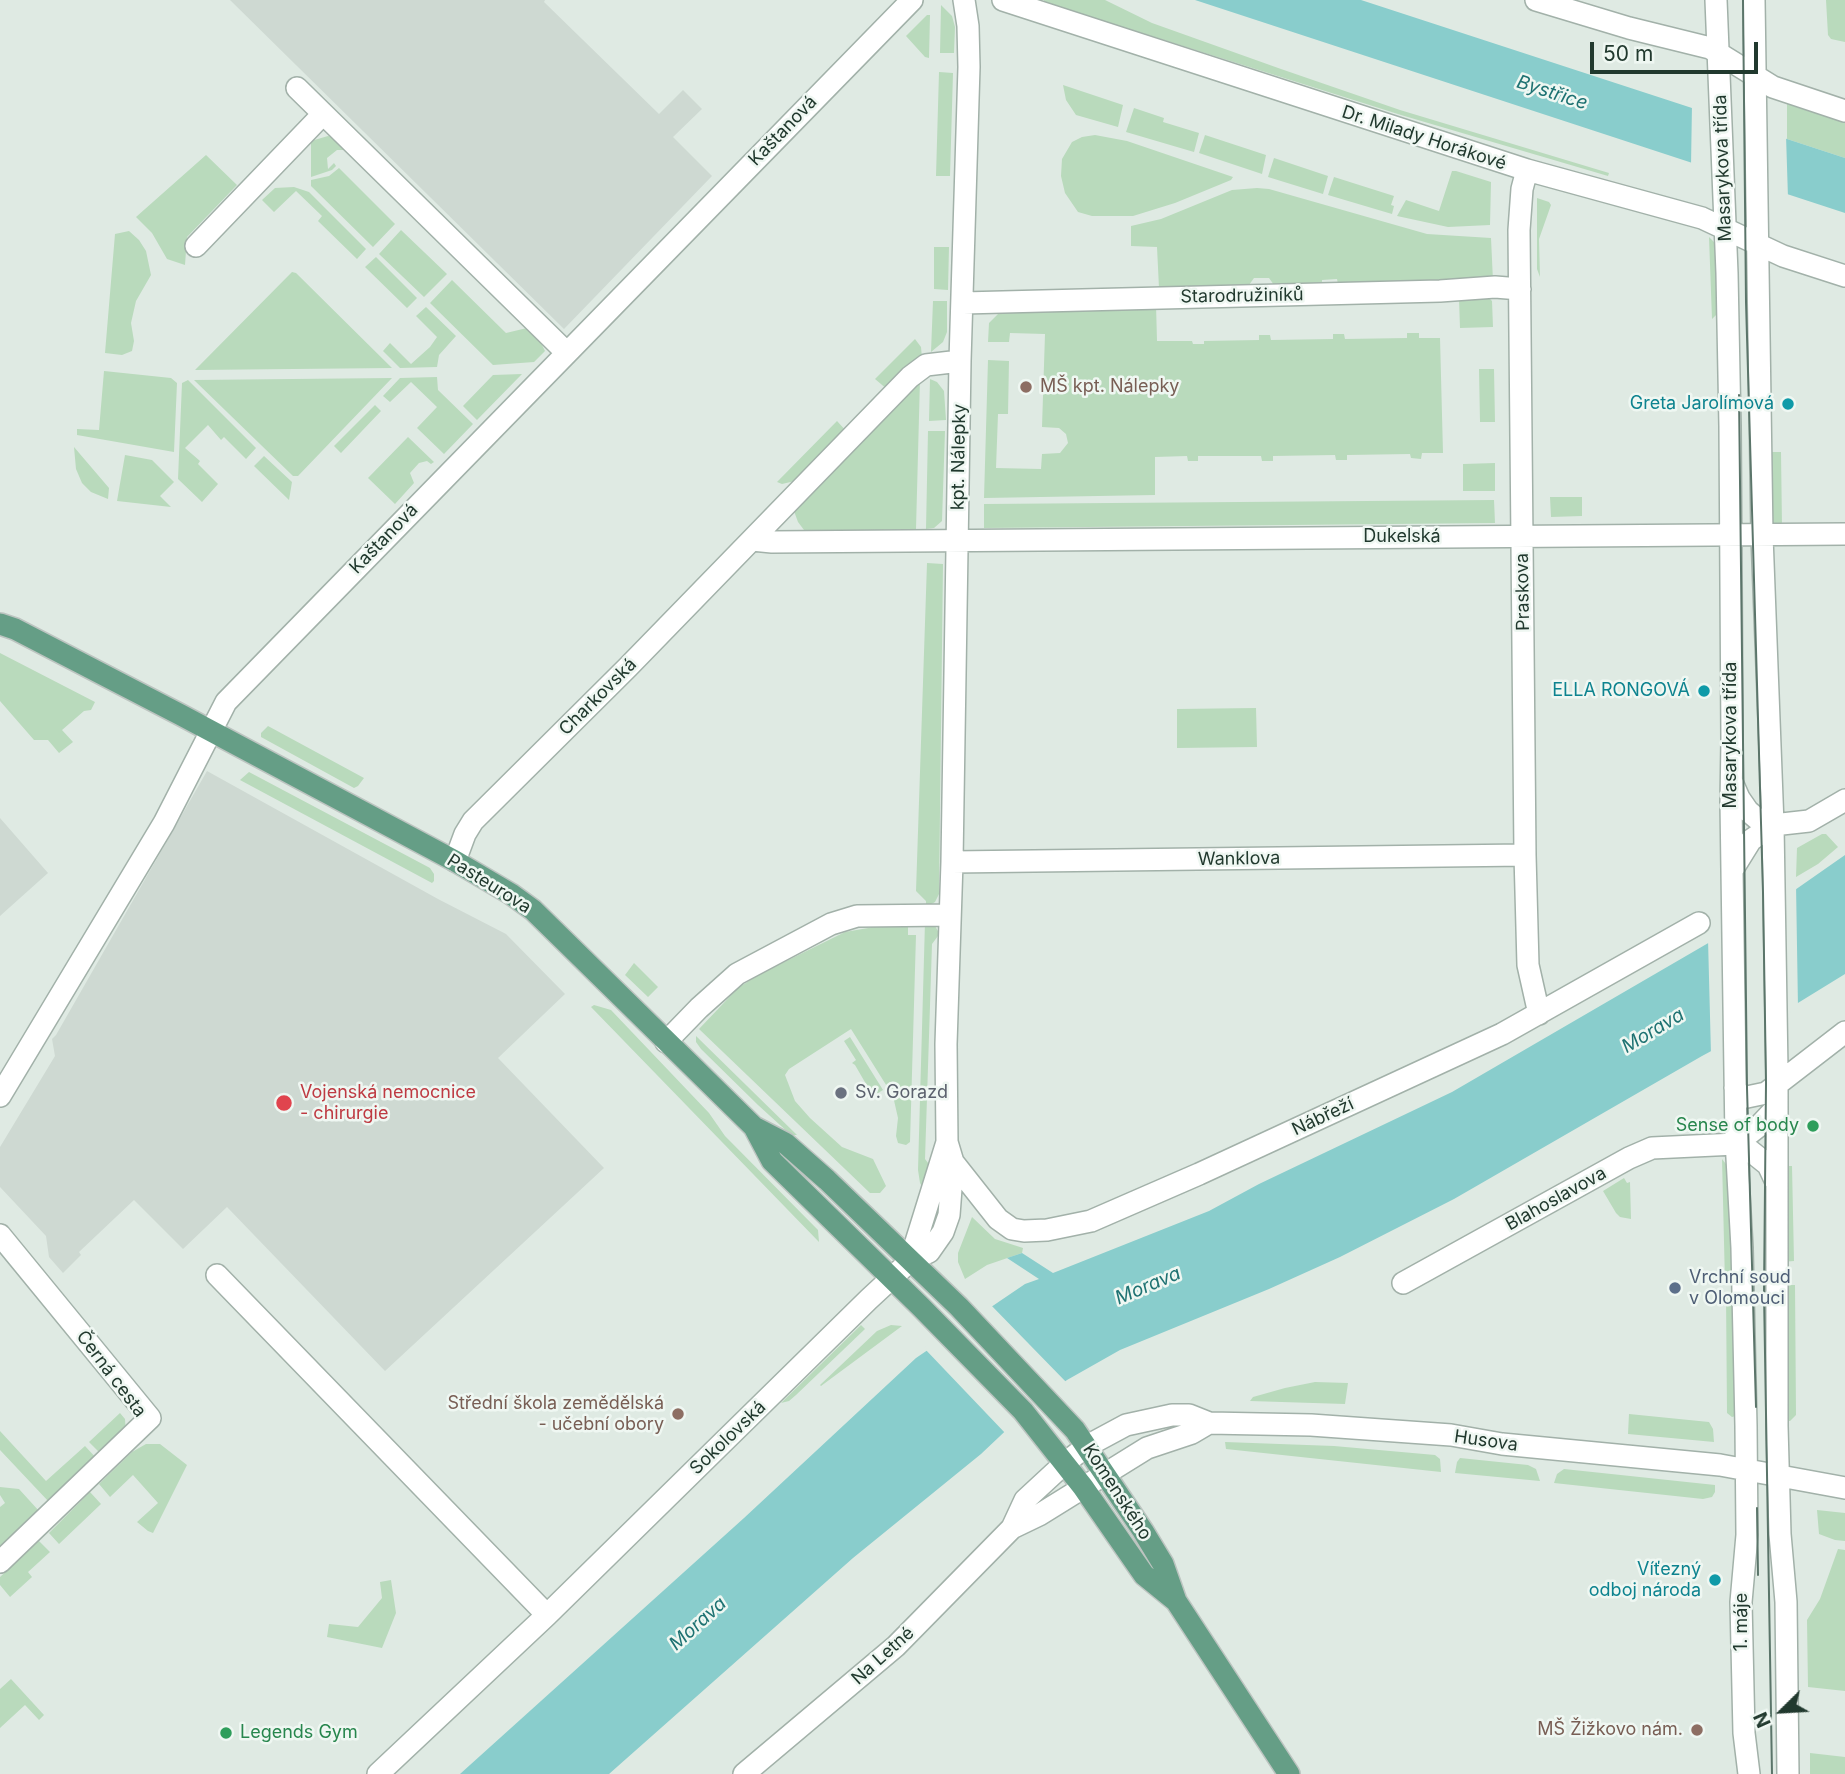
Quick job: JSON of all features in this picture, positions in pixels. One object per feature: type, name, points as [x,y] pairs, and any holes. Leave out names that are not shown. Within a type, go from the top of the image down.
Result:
[{"type":"main road","name":"Pasteurova","points":[[5,624],[454,861],[511,894],[533,910],[754,1127]]},
{"type":"main road","name":"Komenského","points":[[754,1127],[785,1143],[827,1180],[942,1290],[1042,1393],[1081,1438],[1163,1564],[1177,1601],[1289,1774]]},
{"type":"main road","name":"Komenského","points":[[754,1127],[772,1161],[1023,1411],[1083,1487],[1144,1575],[1177,1601]]},
{"type":"street","name":"Kaštanová","points":[[209,731],[226,702],[912,0]]},
{"type":"street","name":"kpt. Nálepky","points":[[947,1142],[946,1044],[969,67],[964,0]]},
{"type":"street","name":"Dr. Milady Horákové","points":[[1003,0],[1527,170],[1702,218],[1783,256],[1845,276]]},
{"type":"street","points":[[1536,0],[1629,28],[1699,44],[1718,52],[1773,88],[1845,111]]},
{"type":"street","name":"Masarykova třída","points":[[1716,0],[1726,229],[1732,536],[1731,874],[1736,1092],[1727,1144],[1742,1248],[1762,1473]]},
{"type":"street","name":"Masarykova třída","points":[[1754,0],[1762,536],[1773,825],[1777,1077],[1776,1184],[1762,1473]]},
{"type":"street","points":[[297,88],[567,353]]},
{"type":"street","points":[[196,246],[323,114]]},
{"type":"street","name":"Praskova","points":[[1527,170],[1522,189],[1519,230],[1525,855],[1528,965],[1539,1014]]},
{"type":"street","name":"Starodružiníků","points":[[963,303],[1440,291],[1495,287],[1520,289]]},
{"type":"street","name":"Charkovská","points":[[454,861],[473,821],[916,372],[933,363],[960,361]]},
{"type":"street","name":"Dukelská","points":[[958,540],[1845,534]]},
{"type":"street","points":[[752,540],[958,540]]},
{"type":"street","points":[[0,1096],[164,823],[209,731]]},
{"type":"street","points":[[1731,779],[1738,798],[1748,811],[1761,822],[1773,825],[1809,821],[1845,800]]},
{"type":"street","points":[[1731,874],[1751,840],[1773,825]]},
{"type":"street","name":"Wanklova","points":[[952,862],[1525,855]]},
{"type":"street","points":[[666,1042],[737,974],[831,924],[857,916],[950,915]]},
{"type":"street","name":"Nábřeží","points":[[953,1162],[998,1219],[1012,1229],[1035,1232],[1079,1224],[1123,1209],[1502,1034],[1699,923]]},
{"type":"street","points":[[1736,1092],[1754,1097],[1777,1077],[1845,1032]]},
{"type":"street","points":[[1727,1144],[1759,1126],[1777,1107]]},
{"type":"street","points":[[947,1142],[953,1162]]},
{"type":"street","points":[[910,1261],[947,1142]]},
{"type":"street","points":[[1727,1144],[1748,1149],[1768,1165],[1776,1184]]},
{"type":"street","name":"Blahoslavova","points":[[1403,1283],[1642,1152],[1652,1148],[1727,1144]]},
{"type":"street","name":"Sokolovská","points":[[378,1774],[547,1615],[891,1278],[910,1261],[929,1252],[943,1232],[949,1215],[953,1162]]},
{"type":"street","name":"Černá cesta","points":[[0,1235],[150,1418],[0,1562]]},
{"type":"street","points":[[217,1275],[547,1615]]},
{"type":"street","name":"Husova","points":[[1059,1455],[1081,1438],[1111,1432],[1150,1418],[1189,1415],[1209,1423],[1311,1425],[1451,1435],[1502,1444],[1696,1462],[1845,1488]]},
{"type":"street","name":"Husova","points":[[1083,1487],[1147,1448],[1192,1433],[1209,1423]]},
{"type":"street","name":"Na Letné","points":[[744,1774],[897,1646],[1012,1528],[1025,1500],[1059,1455]]},
{"type":"street","points":[[1762,1473],[1780,1534],[1786,1602],[1788,1774]]},
{"type":"street","name":"1. máje","points":[[1749,1774],[1744,1733],[1741,1602],[1746,1535],[1762,1473]]},
{"type":"street","name":"Na Letné","points":[[1012,1528],[1039,1515],[1083,1487]]},
{"type":"shaded area","points":[[230,0],[545,0],[544,2],[659,114],[683,90],[702,109],[673,137],[712,176],[564,329]]},
{"type":"shaded area","name":"Vojenská nemocnice - chirurgie","points":[[207,771],[506,934],[565,994],[498,1058],[604,1168],[385,1371],[227,1207],[183,1249],[134,1200],[79,1252],[81,1255],[63,1273],[49,1257],[46,1236],[0,1187],[0,1147],[55,1056],[52,1039]]},
{"type":"shaded area","points":[[0,818],[48,873],[0,916]]},
{"type":"green space","points":[[1044,0],[1105,0],[1152,23],[1400,110],[1609,173],[1608,176],[1401,115]]},
{"type":"green space","points":[[1826,0],[1845,0],[1845,42],[1831,39],[1828,35]]},
{"type":"green space","points":[[941,5],[952,16],[955,27],[954,53],[940,53]]},
{"type":"green space","points":[[930,15],[929,58],[906,36]]},
{"type":"green space","points":[[939,72],[953,73],[950,176],[936,176]]},
{"type":"green space","points":[[1063,85],[1123,105],[1118,127],[1076,115],[1066,100]]},
{"type":"green space","points":[[1787,104],[1845,123],[1845,158],[1787,139]]},
{"type":"green space","points":[[1134,108],[1164,118],[1163,122],[1199,133],[1194,152],[1126,132]]},
{"type":"green space","points":[[1095,135],[1127,141],[1233,177],[1175,203],[1133,216],[1092,216],[1078,212],[1065,193],[1061,176],[1062,159],[1072,142]]},
{"type":"green space","points":[[1205,135],[1266,155],[1262,174],[1199,153]]},
{"type":"green space","points":[[334,137],[347,150],[337,150],[327,158],[328,169],[334,163],[336,166],[332,170],[311,177],[311,141]]},
{"type":"green space","points":[[206,155],[237,185],[187,237],[185,265],[167,259],[152,233],[136,217]]},
{"type":"green space","points":[[1274,158],[1328,176],[1323,194],[1268,177]]},
{"type":"green space","points":[[339,168],[395,224],[373,247],[311,186],[311,180],[329,176]]},
{"type":"green space","points":[[1452,171],[1491,182],[1490,225],[1448,227],[1397,216],[1406,200],[1439,211]]},
{"type":"green space","points":[[1334,177],[1394,196],[1392,214],[1328,195]]},
{"type":"green space","points":[[294,187],[309,192],[366,249],[357,259],[318,221],[322,216],[296,191],[274,212],[262,200],[275,188]]},
{"type":"green space","points":[[1269,189],[1427,234],[1491,238],[1493,281],[1338,284],[1337,279],[1322,280],[1322,284],[1274,285],[1269,278],[1254,278],[1249,285],[1159,288],[1157,247],[1131,246],[1131,226],[1161,219],[1232,190]]},
{"type":"green space","points":[[1537,198],[1551,205],[1539,239],[1540,277],[1537,269]]},
{"type":"green space","points":[[401,230],[447,274],[424,297],[379,254]]},
{"type":"green space","points":[[129,231],[146,251],[151,275],[136,301],[131,323],[134,341],[132,351],[122,355],[105,353],[115,234]]},
{"type":"green space","points":[[1709,237],[1716,244],[1719,312],[1712,319]]},
{"type":"green space","points":[[934,247],[949,247],[948,290],[934,289]]},
{"type":"green space","points":[[376,257],[417,298],[407,308],[365,267]]},
{"type":"green space","points":[[292,272],[296,273],[392,368],[195,370]]},
{"type":"green space","points":[[452,280],[506,333],[527,328],[540,341],[545,351],[534,362],[493,365],[430,303]]},
{"type":"green space","points":[[1489,298],[1492,301],[1493,327],[1460,328],[1459,299]]},
{"type":"green space","points":[[933,301],[947,301],[947,332],[943,342],[931,352]]},
{"type":"green space","points":[[1156,304],[1157,341],[1192,341],[1193,344],[1204,344],[1204,341],[1259,340],[1259,335],[1270,335],[1271,340],[1333,339],[1333,334],[1344,334],[1345,339],[1407,338],[1407,333],[1419,333],[1419,338],[1440,338],[1443,453],[1422,453],[1421,459],[1411,458],[1410,454],[1347,455],[1347,460],[1336,460],[1335,455],[1273,456],[1273,461],[1262,461],[1261,456],[1198,456],[1198,461],[1188,461],[1187,456],[1155,457],[1155,495],[984,498],[988,360],[1009,361],[1008,414],[998,414],[996,468],[1041,469],[1042,454],[1060,453],[1068,443],[1066,434],[1059,428],[1042,427],[1045,334],[1010,333],[1009,342],[988,342],[989,323],[998,314],[998,308]]},
{"type":"green space","points":[[426,307],[456,336],[439,355],[437,367],[400,368],[383,351],[390,343],[411,364],[430,347],[437,337],[416,316]]},
{"type":"green space","points":[[915,339],[921,347],[922,358],[888,390],[875,379]]},
{"type":"green space","points":[[1479,369],[1494,369],[1495,422],[1480,422]]},
{"type":"green space","points":[[104,371],[171,378],[177,383],[174,452],[77,435],[77,429],[99,430]]},
{"type":"green space","points":[[522,374],[477,420],[463,406],[493,375]]},
{"type":"green space","points":[[437,377],[438,390],[473,424],[444,454],[417,428],[437,407],[411,382],[390,402],[383,396],[400,378]]},
{"type":"green space","points":[[392,378],[298,476],[293,476],[194,380]]},
{"type":"green space","points":[[920,379],[916,529],[804,530],[794,511]]},
{"type":"green space","points":[[930,379],[937,382],[944,391],[946,420],[929,421]]},
{"type":"green space","points":[[188,380],[256,448],[246,459],[224,437],[221,440],[208,425],[185,448],[200,461],[198,464],[218,484],[202,502],[178,479],[182,383]]},
{"type":"green space","points":[[375,405],[381,411],[341,453],[334,446]]},
{"type":"green space","points":[[837,421],[847,432],[799,480],[782,484],[777,482]]},
{"type":"green space","points":[[928,431],[945,431],[942,521],[934,528],[926,529]]},
{"type":"green space","points":[[408,437],[434,462],[419,463],[410,473],[414,483],[395,504],[368,478]]},
{"type":"green space","points":[[74,447],[109,488],[108,499],[91,492],[82,483],[76,469]]},
{"type":"green space","points":[[1769,452],[1781,452],[1782,527],[1773,526],[1770,522]]},
{"type":"green space","points":[[125,455],[152,460],[174,482],[160,496],[171,507],[117,501]]},
{"type":"green space","points":[[264,456],[292,482],[289,500],[254,466]]},
{"type":"green space","points":[[1495,463],[1495,491],[1463,491],[1463,464]]},
{"type":"green space","points":[[1550,497],[1582,497],[1582,516],[1551,517]]},
{"type":"green space","points":[[1494,500],[1495,523],[984,528],[984,504]]},
{"type":"green space","points":[[927,563],[943,564],[939,894],[935,902],[926,907],[926,901],[916,891]]},
{"type":"green space","points":[[0,653],[95,702],[91,710],[84,711],[62,730],[73,742],[59,753],[48,740],[34,740],[0,701]]},
{"type":"green space","points":[[1256,708],[1257,747],[1177,748],[1177,709]]},
{"type":"green space","points":[[268,726],[364,778],[354,788],[261,737],[261,733]]},
{"type":"green space","points":[[249,772],[430,868],[434,881],[432,883],[240,780]]},
{"type":"green space","points":[[1826,834],[1838,847],[1818,864],[1796,877],[1797,848]]},
{"type":"green space","points":[[908,920],[908,935],[916,935],[910,1142],[906,1145],[898,1143],[898,1118],[893,1096],[851,1029],[789,1069],[785,1075],[795,1101],[810,1118],[842,1147],[873,1159],[886,1186],[880,1193],[870,1193],[699,1029],[738,988],[758,975],[845,932],[874,927],[897,927]]},
{"type":"green space","points":[[925,922],[935,926],[938,936],[932,944],[925,1159],[932,1168],[924,1190],[918,1170]]},
{"type":"green space","points":[[634,963],[658,987],[648,997],[625,975]]},
{"type":"green space","points":[[594,1005],[611,1010],[709,1113],[725,1136],[818,1230],[819,1242],[591,1007]]},
{"type":"green space","points":[[696,1036],[797,1135],[791,1135],[758,1105],[701,1049],[696,1042]]},
{"type":"green space","points":[[850,1037],[883,1090],[873,1096],[852,1063],[856,1060],[844,1041]]},
{"type":"green space","points":[[1722,1159],[1729,1168],[1736,1282],[1725,1283]]},
{"type":"green space","points":[[1783,1166],[1792,1166],[1794,1261],[1781,1262]]},
{"type":"green space","points":[[1624,1178],[1627,1183],[1630,1182],[1631,1219],[1620,1217],[1616,1213],[1603,1191]]},
{"type":"green space","points":[[972,1217],[995,1239],[1023,1248],[1022,1253],[987,1265],[965,1279],[958,1262],[958,1253]]},
{"type":"green space","points":[[1782,1285],[1795,1285],[1796,1415],[1790,1421],[1787,1421]]},
{"type":"green space","points":[[1736,1292],[1736,1416],[1732,1417],[1727,1413],[1726,1293]]},
{"type":"green space","points":[[861,1325],[865,1329],[796,1395],[781,1403]]},
{"type":"green space","points":[[891,1325],[902,1326],[820,1385],[877,1331]]},
{"type":"green space","points":[[1315,1382],[1348,1383],[1345,1404],[1250,1401],[1253,1397]]},
{"type":"green space","points":[[120,1413],[125,1419],[126,1433],[103,1456],[89,1442]]},
{"type":"green space","points":[[1629,1414],[1709,1422],[1713,1429],[1714,1442],[1628,1434]]},
{"type":"green space","points":[[0,1431],[46,1481],[85,1446],[98,1460],[49,1502],[0,1450]]},
{"type":"green space","points":[[1225,1442],[1334,1446],[1435,1455],[1440,1459],[1441,1472],[1226,1449]]},
{"type":"green space","points":[[146,1444],[160,1444],[187,1465],[153,1533],[137,1522],[158,1503],[133,1475],[110,1497],[99,1484],[132,1452]]},
{"type":"green space","points":[[1460,1458],[1528,1465],[1536,1469],[1540,1481],[1455,1473]]},
{"type":"green space","points":[[1564,1469],[1715,1485],[1715,1492],[1712,1497],[1703,1499],[1554,1483],[1557,1474]]},
{"type":"green space","points":[[0,1487],[19,1489],[39,1511],[0,1552],[0,1507],[5,1503],[0,1495]]},
{"type":"green space","points":[[90,1492],[101,1504],[59,1544],[49,1533]]},
{"type":"green space","points":[[1817,1510],[1845,1513],[1845,1541],[1819,1534]]},
{"type":"green space","points":[[39,1541],[50,1552],[28,1572],[32,1577],[10,1597],[0,1585],[0,1577]]},
{"type":"green space","points":[[1838,1549],[1845,1550],[1845,1691],[1808,1687],[1807,1620],[1820,1599]]},
{"type":"green space","points":[[391,1580],[396,1613],[382,1648],[327,1637],[329,1624],[358,1627],[382,1598],[380,1582]]},
{"type":"green space","points":[[11,1679],[44,1715],[39,1720],[25,1705],[0,1728],[0,1689]]},
{"type":"green space","points":[[1810,1753],[1845,1757],[1845,1774],[1810,1774]]},
{"type":"water","name":"Bystřice","points":[[1195,0],[1361,0],[1845,158],[1845,213]]},
{"type":"water","name":"Morava","points":[[1845,855],[1845,974],[1780,1014],[1454,1199],[1340,1257],[1120,1350],[1067,1380],[1035,1403],[981,1454],[853,1558],[609,1774],[460,1774],[744,1518],[916,1358],[1025,1284],[1039,1279],[1007,1258],[1022,1253],[1053,1273],[1209,1211],[1259,1184],[1452,1092],[1772,906]]},
{"type":"pier","points":[[1692,104],[1786,135],[1788,198],[1691,166]]},
{"type":"pier","points":[[1796,884],[1798,1008],[1711,1055],[1708,939],[1770,903]]},
{"type":"pier","points":[[989,1303],[1068,1384],[1037,1406],[1006,1434],[924,1348]]},
{"type":"tram line","points":[[1743,0],[1746,302],[1763,892],[1766,1083],[1764,1293],[1772,1774]]},
{"type":"tram line","points":[[1739,395],[1747,1088],[1756,1407]]},
{"type":"tram line","points":[[1757,1508],[1758,1575]]},
{"type":"place","name":"MŠ kpt. Nálepky","points":[[1026,387]]},
{"type":"place","name":"Greta Jarolímová","points":[[1788,404]]},
{"type":"place","name":"ELLA RONGOVÁ","points":[[1704,691]]},
{"type":"place","name":"Sv. Gorazd","points":[[841,1093]]},
{"type":"place","name":"Vojenská nemocnice - chirurgie","points":[[284,1103]]},
{"type":"place","name":"Sense of body","points":[[1813,1126]]},
{"type":"place","name":"Vrchní soud v Olomouci","points":[[1675,1288]]},
{"type":"place","name":"Střední škola zemědělská - učební obory","points":[[678,1414]]},
{"type":"place","name":"Víťezný odboj národa","points":[[1715,1580]]},
{"type":"place","name":"MŠ Žižkovo nám.","points":[[1697,1730]]},
{"type":"place","name":"Legends Gym","points":[[226,1733]]}]
